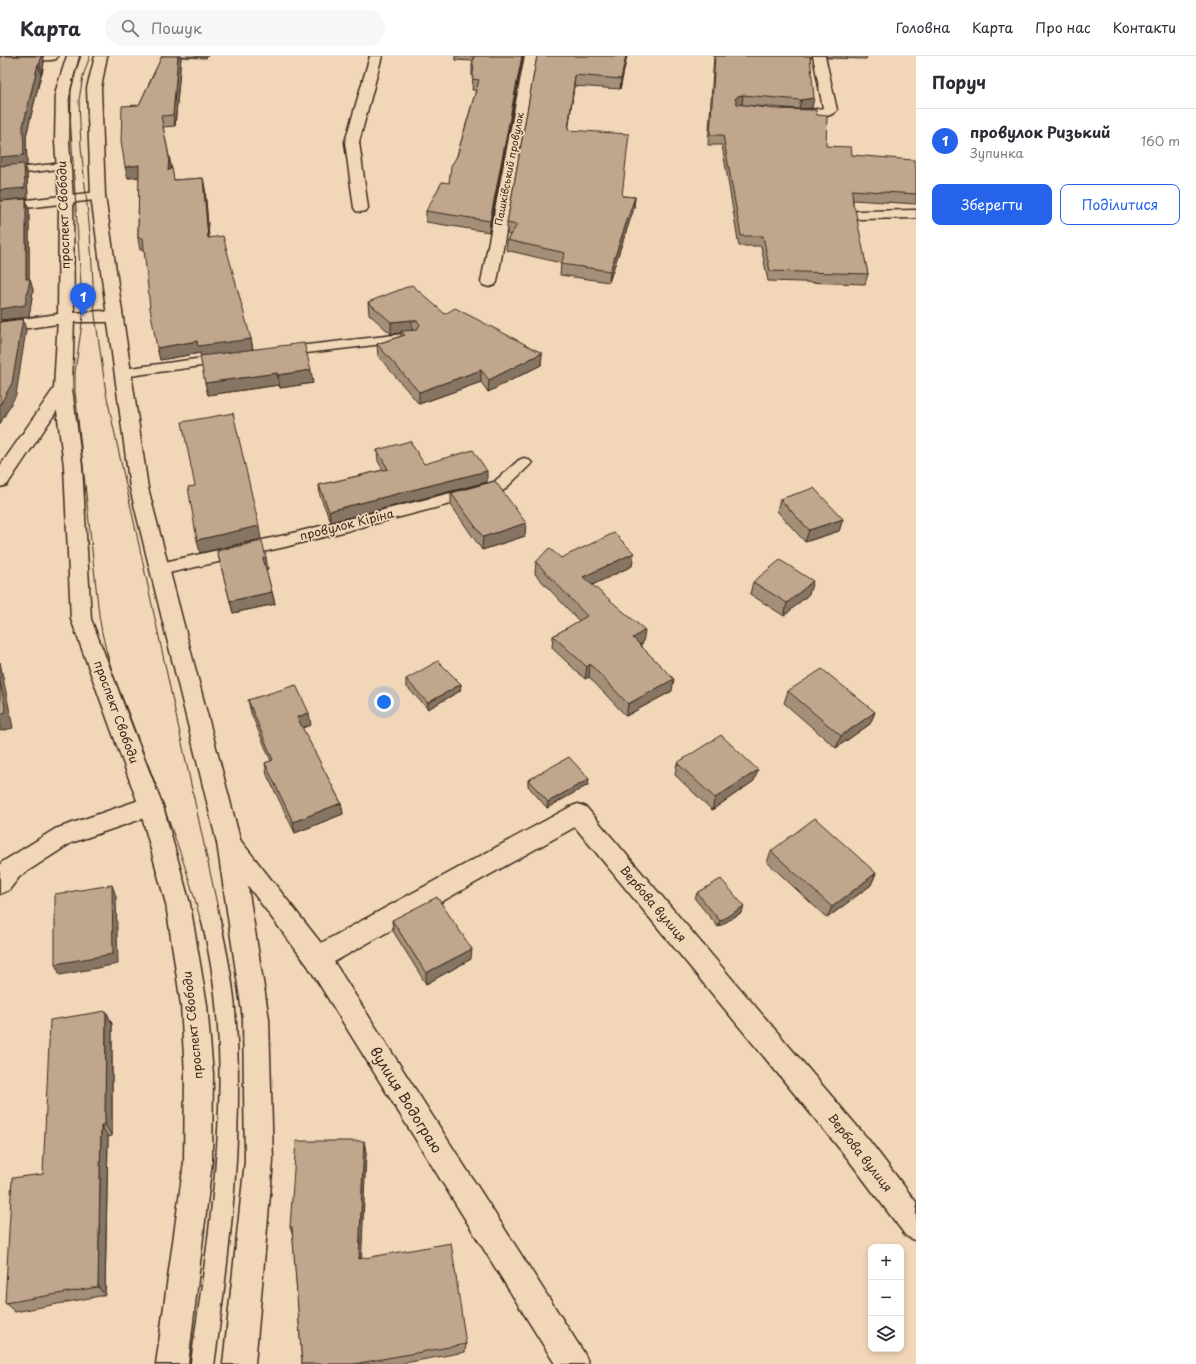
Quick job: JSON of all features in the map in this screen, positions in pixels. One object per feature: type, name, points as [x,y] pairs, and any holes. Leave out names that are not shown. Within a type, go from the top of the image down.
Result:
[{"type":"street","points":[[0,58],[52,56]]},
{"type":"street","name":"проспект Свободи","points":[[73,56],[63,90],[62,142],[66,199],[66,318],[63,388],[73,466],[81,618],[150,806],[178,904],[194,1005],[200,1074],[198,1162],[172,1364]]},
{"type":"street","points":[[101,56],[94,88],[98,196],[139,488],[229,843],[256,1019],[259,1153],[239,1364]]},
{"type":"street","points":[[361,208],[352,142],[376,56]]},
{"type":"street","name":"Пашківський провулок","points":[[489,282],[531,56]]},
{"type":"street","points":[[773,112],[804,115],[823,113],[830,110],[819,56]]},
{"type":"street","points":[[0,207],[98,196]]},
{"type":"street","points":[[859,215],[916,214]]},
{"type":"street","points":[[0,327],[95,315],[115,317]]},
{"type":"street","points":[[0,481],[9,465],[48,412],[63,388]]},
{"type":"street","points":[[0,883],[11,869],[63,836],[150,806]]},
{"type":"street","name":"Вербова вулиця","points":[[316,958],[578,814],[858,1149],[916,1226]]},
{"type":"street","name":"вулиця Водограю","points":[[229,843],[316,958],[573,1364]]},
{"type":"lane","points":[[0,173],[63,166]]},
{"type":"lane","points":[[265,354],[412,337]]},
{"type":"lane","points":[[123,373],[241,357]]},
{"type":"lane","name":"провулок Кіріна","points":[[160,569],[285,541],[499,486],[524,463]]},
{"type":"building","points":[[0,56],[41,56],[23,126],[24,155],[0,157]]},
{"type":"building","points":[[162,56],[178,56],[173,115],[161,116],[169,157],[168,171],[172,168],[174,180],[203,178],[208,238],[223,236],[251,339],[198,346],[197,341],[157,348],[150,308],[143,238],[138,238],[139,165],[125,167],[121,141],[122,106],[139,105]]},
{"type":"building","points":[[474,56],[522,56],[490,221],[426,211],[442,182],[449,183],[451,166],[457,156],[479,80],[472,79]]},
{"type":"building","points":[[537,56],[626,56],[621,79],[575,75],[568,130],[629,134],[622,196],[635,197],[610,271],[561,264],[565,253],[507,240],[517,225],[507,223]]},
{"type":"building","points":[[715,56],[810,56],[814,98],[801,100],[743,95],[738,96],[735,99],[737,104],[775,109],[816,110],[817,115],[827,116],[826,146],[851,147],[852,155],[914,160],[916,168],[916,194],[852,190],[853,206],[855,209],[868,274],[770,271],[763,236],[741,236],[723,135],[710,135]]},
{"type":"building","points":[[24,164],[25,188],[0,190],[0,166]]},
{"type":"building","points":[[26,199],[26,279],[30,279],[25,305],[0,309],[0,201]]},
{"type":"building","points":[[412,285],[445,314],[455,308],[542,353],[489,380],[481,370],[419,392],[377,344],[405,335],[401,331],[417,330],[420,324],[417,321],[412,320],[391,322],[368,302]]},
{"type":"building","points":[[23,319],[12,383],[0,405],[0,322]]},
{"type":"building","points":[[304,343],[311,370],[205,383],[200,356]]},
{"type":"building","points":[[233,413],[259,526],[197,540],[188,487],[195,486],[182,422]]},
{"type":"building","points":[[410,441],[424,464],[473,450],[487,471],[329,511],[319,485],[388,469],[377,450]]},
{"type":"building","points":[[495,481],[526,523],[483,537],[451,493]]},
{"type":"building","points":[[814,488],[843,519],[809,530],[780,499]]},
{"type":"building","points":[[614,533],[634,553],[583,577],[645,630],[633,638],[674,679],[628,704],[590,664],[587,667],[553,636],[587,616],[536,562],[549,548],[561,558]]},
{"type":"building","points":[[262,541],[266,557],[263,558],[272,592],[230,601],[217,551]]},
{"type":"building","points":[[780,560],[813,581],[787,603],[753,582]]},
{"type":"building","points":[[438,661],[461,684],[428,703],[406,679]]},
{"type":"building","points":[[822,669],[875,712],[841,736],[788,691]]},
{"type":"building","points":[[0,682],[6,712],[0,714]]},
{"type":"building","points":[[296,685],[309,713],[297,717],[341,803],[293,822],[265,763],[273,760],[248,700]]},
{"type":"building","points":[[721,735],[758,770],[715,798],[677,763]]},
{"type":"building","points":[[569,757],[589,779],[548,802],[528,780]]},
{"type":"building","points":[[815,818],[876,873],[832,907],[771,851]]},
{"type":"building","points":[[721,879],[744,906],[720,921],[697,893]]},
{"type":"building","points":[[112,885],[113,954],[55,964],[55,894]]},
{"type":"building","points":[[437,897],[472,949],[426,973],[392,920]]},
{"type":"building","points":[[106,1011],[105,1125],[101,1125],[98,1287],[5,1303],[12,1178],[43,1174],[50,1020]]},
{"type":"building","points":[[296,1141],[364,1141],[359,1259],[451,1243],[466,1344],[354,1364],[302,1364],[292,1227],[290,1227]]},
{"type":"tram line","points":[[81,56],[74,76],[69,100],[83,316],[75,372],[75,391],[99,615],[110,665],[173,831],[200,918]]},
{"type":"tram line","points":[[90,56],[83,76],[79,100],[81,147],[90,233],[95,315],[106,393],[220,918]]},
{"type":"tram line","points":[[190,1364],[212,1197],[217,1140],[219,1083],[217,1027],[211,971],[200,917]]},
{"type":"tram line","points":[[215,1364],[231,1233],[238,1145],[239,1101],[234,989],[220,917]]},
{"type":"place","name":"провулок Ризький","points":[[83,316]]}]
